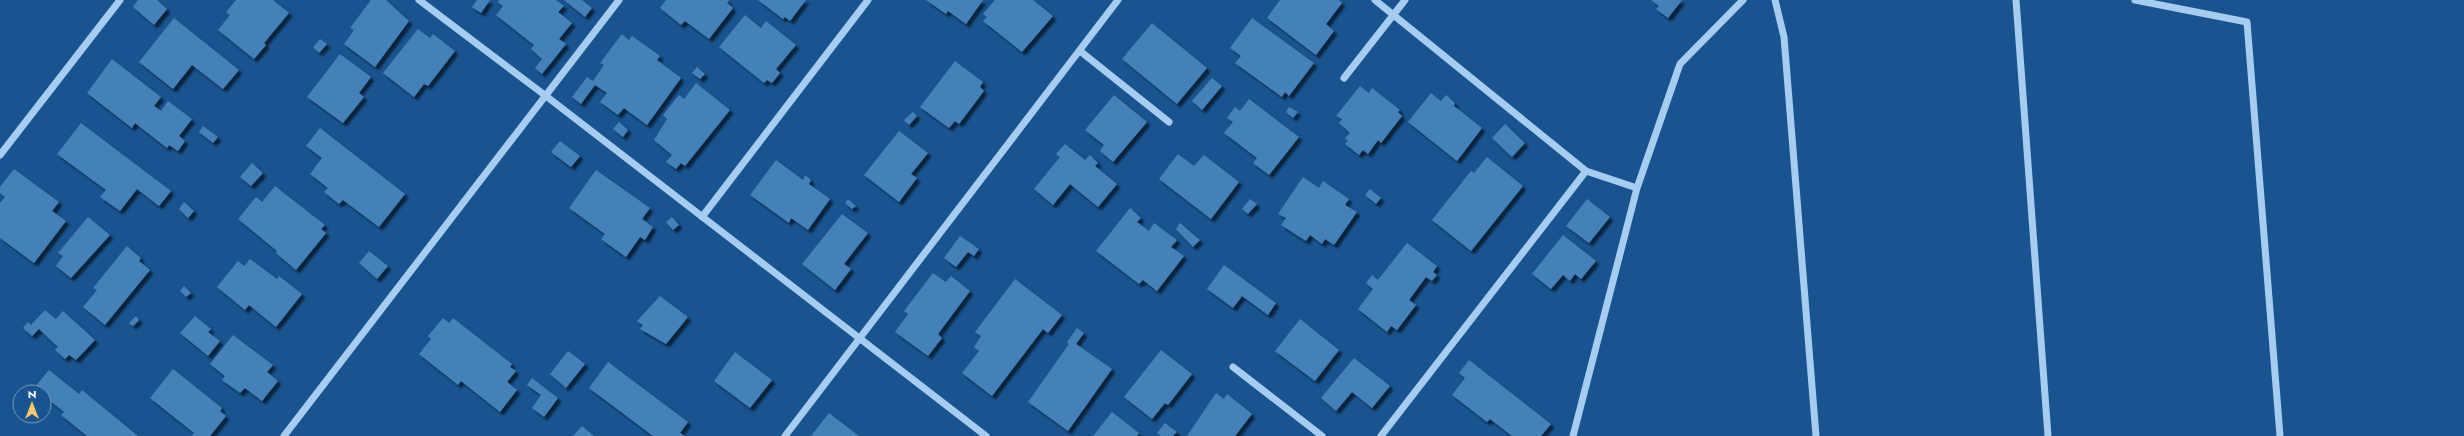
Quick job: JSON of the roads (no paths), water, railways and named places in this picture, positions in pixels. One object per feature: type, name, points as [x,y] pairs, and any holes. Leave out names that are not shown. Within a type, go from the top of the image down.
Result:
[{"type":"street","points":[[0,155],[120,0]]},
{"type":"street","points":[[419,0],[546,96],[986,436]]},
{"type":"street","points":[[284,436],[619,0]]},
{"type":"street","points":[[702,217],[868,0]]},
{"type":"street","points":[[785,436],[1118,0]]},
{"type":"street","points":[[1375,0],[1586,171],[1637,188]]},
{"type":"street","points":[[1344,78],[1405,0]]},
{"type":"street","points":[[1573,436],[1637,188],[1680,64],[1743,0]]},
{"type":"street","points":[[1776,0],[1784,37],[1816,436]]},
{"type":"street","points":[[2016,0],[2048,436]]},
{"type":"street","points":[[2135,0],[2247,22],[2280,436]]},
{"type":"street","points":[[1080,51],[1169,122]]},
{"type":"street","points":[[1381,436],[1586,171]]},
{"type":"street","points":[[1233,367],[1322,436]]}]
